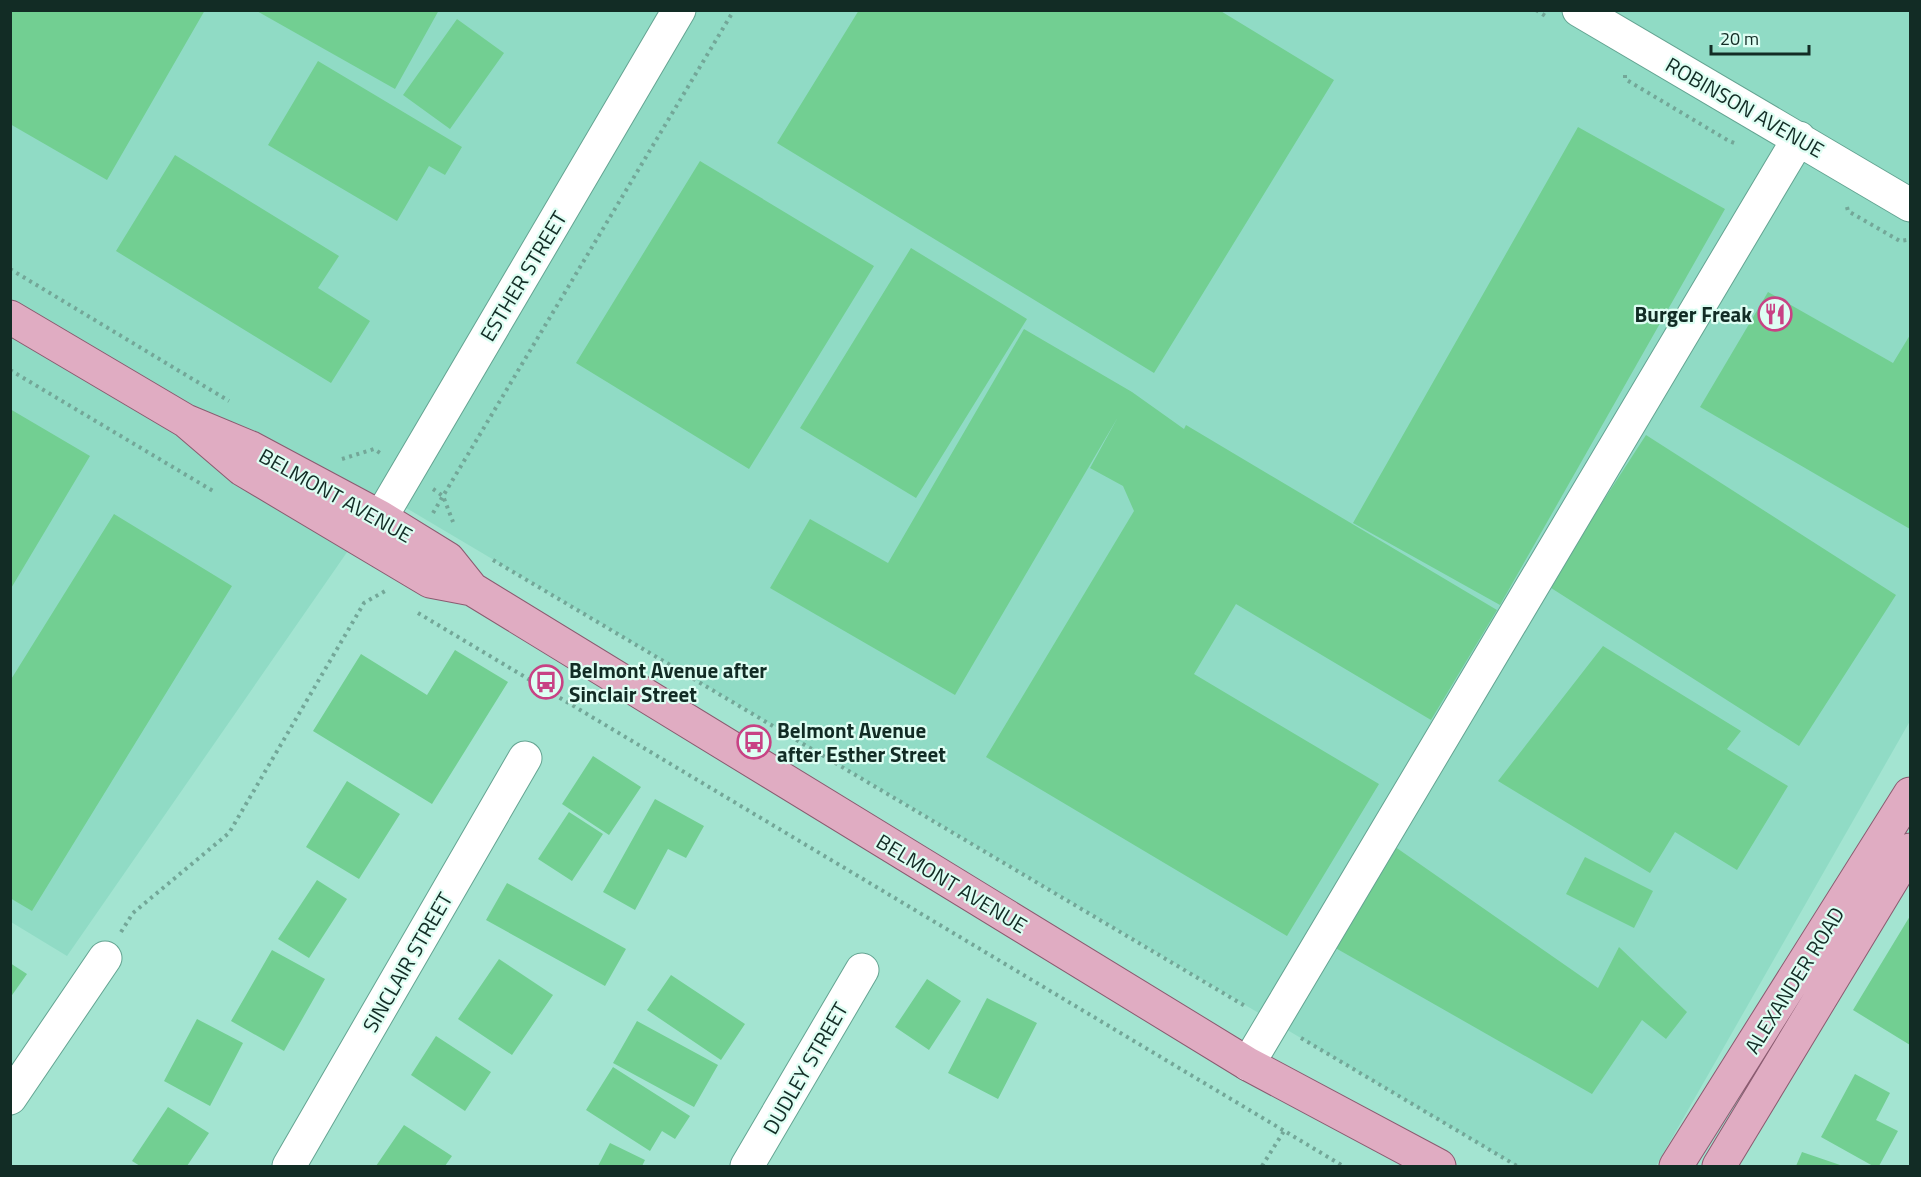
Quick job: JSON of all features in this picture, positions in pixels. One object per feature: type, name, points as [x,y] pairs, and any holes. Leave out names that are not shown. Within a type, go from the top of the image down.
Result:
[{"type":"main road","name":"BELMONT AVENUE","points":[[10,317],[186,421],[251,448],[373,529],[448,559],[472,589],[1248,1064],[1439,1167]]},
{"type":"main road","name":"ALEXANDER ROAD","points":[[1676,1167],[1906,811]]},
{"type":"main road","name":"ALEXANDER ROAD","points":[[1719,1167],[1911,850]]},
{"type":"street","name":"ESTHER STREET","points":[[373,529],[680,10]]},
{"type":"street","name":"ROBINSON AVENUE","points":[[1579,10],[1911,205]]},
{"type":"street","points":[[1248,1064],[1799,138]]},
{"type":"street","name":"SINCLAIR STREET","points":[[289,1167],[525,758]]},
{"type":"street","points":[[10,1098],[105,958]]},
{"type":"street","name":"DUDLEY STREET","points":[[747,1167],[862,970]]},
{"type":"path","points":[[332,462],[374,449],[443,496],[734,10]]},
{"type":"path","points":[[10,269],[231,402]]},
{"type":"path","points":[[10,370],[215,492]]},
{"type":"path","points":[[375,588],[394,599]]},
{"type":"path","points":[[415,611],[1343,1167]]},
{"type":"path","points":[[1262,1167],[1284,1131]]},
{"type":"shaded area","points":[[10,11],[1910,11],[1910,721],[1656,1166],[1517,1166],[386,496],[67,956],[11,922]]},
{"type":"building","points":[[10,10],[205,10],[107,180],[10,124]]},
{"type":"building","points":[[255,10],[439,10],[395,89]]},
{"type":"building","points":[[859,10],[1219,10],[1334,80],[1154,373],[777,143]]},
{"type":"building","points":[[457,19],[504,53],[450,129],[403,95]]},
{"type":"building","points":[[318,61],[462,147],[445,175],[429,166],[397,221],[268,145]]},
{"type":"building","points":[[1578,127],[1725,209],[1500,605],[1353,523]]},
{"type":"building","points":[[175,155],[339,256],[318,288],[370,321],[331,383],[116,251]]},
{"type":"building","points":[[700,161],[874,266],[749,469],[576,363]]},
{"type":"building","points":[[911,248],[1027,319],[916,498],[800,428]]},
{"type":"building","points":[[1768,292],[1893,363],[1910,335],[1910,529],[1700,407]]},
{"type":"building","points":[[1024,329],[1132,392],[1184,429],[1186,425],[1497,610],[1431,720],[1236,604],[1194,674],[1379,784],[1287,936],[986,757],[1134,511],[1123,486],[1090,468],[1118,417],[955,695],[770,588],[810,519],[888,563]]},
{"type":"building","points":[[10,409],[90,456],[10,590]]},
{"type":"building","points":[[1646,435],[1896,595],[1799,746],[1548,586]]},
{"type":"building","points":[[114,514],[232,586],[32,911],[10,898],[10,681]]},
{"type":"building","points":[[1603,646],[1741,731],[1727,749],[1788,786],[1737,870],[1675,832],[1650,873],[1498,781]]},
{"type":"building","points":[[455,650],[508,682],[432,804],[313,731],[361,654],[427,695]]},
{"type":"building","points":[[593,756],[641,787],[609,835],[562,804]]},
{"type":"building","points":[[347,781],[400,814],[359,879],[306,847]]},
{"type":"building","points":[[655,799],[704,826],[686,858],[668,849],[635,910],[603,892]]},
{"type":"building","points":[[569,812],[603,834],[572,881],[538,859]]},
{"type":"building","points":[[1391,844],[1598,988],[1619,947],[1687,1012],[1666,1039],[1642,1020],[1592,1094],[1332,946]]},
{"type":"building","points":[[1585,857],[1653,891],[1634,928],[1566,894]]},
{"type":"building","points":[[317,880],[347,899],[309,958],[278,939]]},
{"type":"building","points":[[507,883],[626,949],[605,986],[486,920]]},
{"type":"building","points":[[1910,916],[1910,1045],[1853,1010]]},
{"type":"building","points":[[272,950],[325,979],[284,1051],[231,1021]]},
{"type":"building","points":[[499,959],[553,995],[512,1055],[458,1019]]},
{"type":"building","points":[[10,963],[27,974],[10,998]]},
{"type":"building","points":[[671,975],[745,1024],[721,1060],[647,1010]]},
{"type":"building","points":[[927,979],[961,1001],[929,1050],[895,1027]]},
{"type":"building","points":[[987,998],[1037,1023],[998,1099],[948,1073]]},
{"type":"building","points":[[197,1019],[243,1043],[210,1106],[164,1081]]},
{"type":"building","points":[[637,1021],[718,1065],[694,1107],[613,1063]]},
{"type":"building","points":[[436,1036],[491,1072],[465,1111],[411,1075]]},
{"type":"building","points":[[613,1067],[690,1116],[675,1139],[662,1131],[650,1151],[586,1110]]},
{"type":"building","points":[[1855,1074],[1890,1093],[1876,1120],[1898,1131],[1879,1166],[1873,1166],[1821,1137]]},
{"type":"building","points":[[168,1107],[209,1133],[187,1166],[140,1166],[132,1161]]},
{"type":"building","points":[[404,1125],[452,1156],[445,1166],[376,1166]]},
{"type":"building","points":[[610,1143],[645,1160],[642,1166],[598,1166]]},
{"type":"building","points":[[1802,1152],[1843,1166],[1796,1166]]},
{"type":"place","name":"Burger Freak","points":[[1775,314]]},
{"type":"place","name":"Belmont Avenue after Sinclair Street","points":[[546,682]]},
{"type":"place","name":"Belmont Avenue after Esther Street","points":[[754,742]]}]
